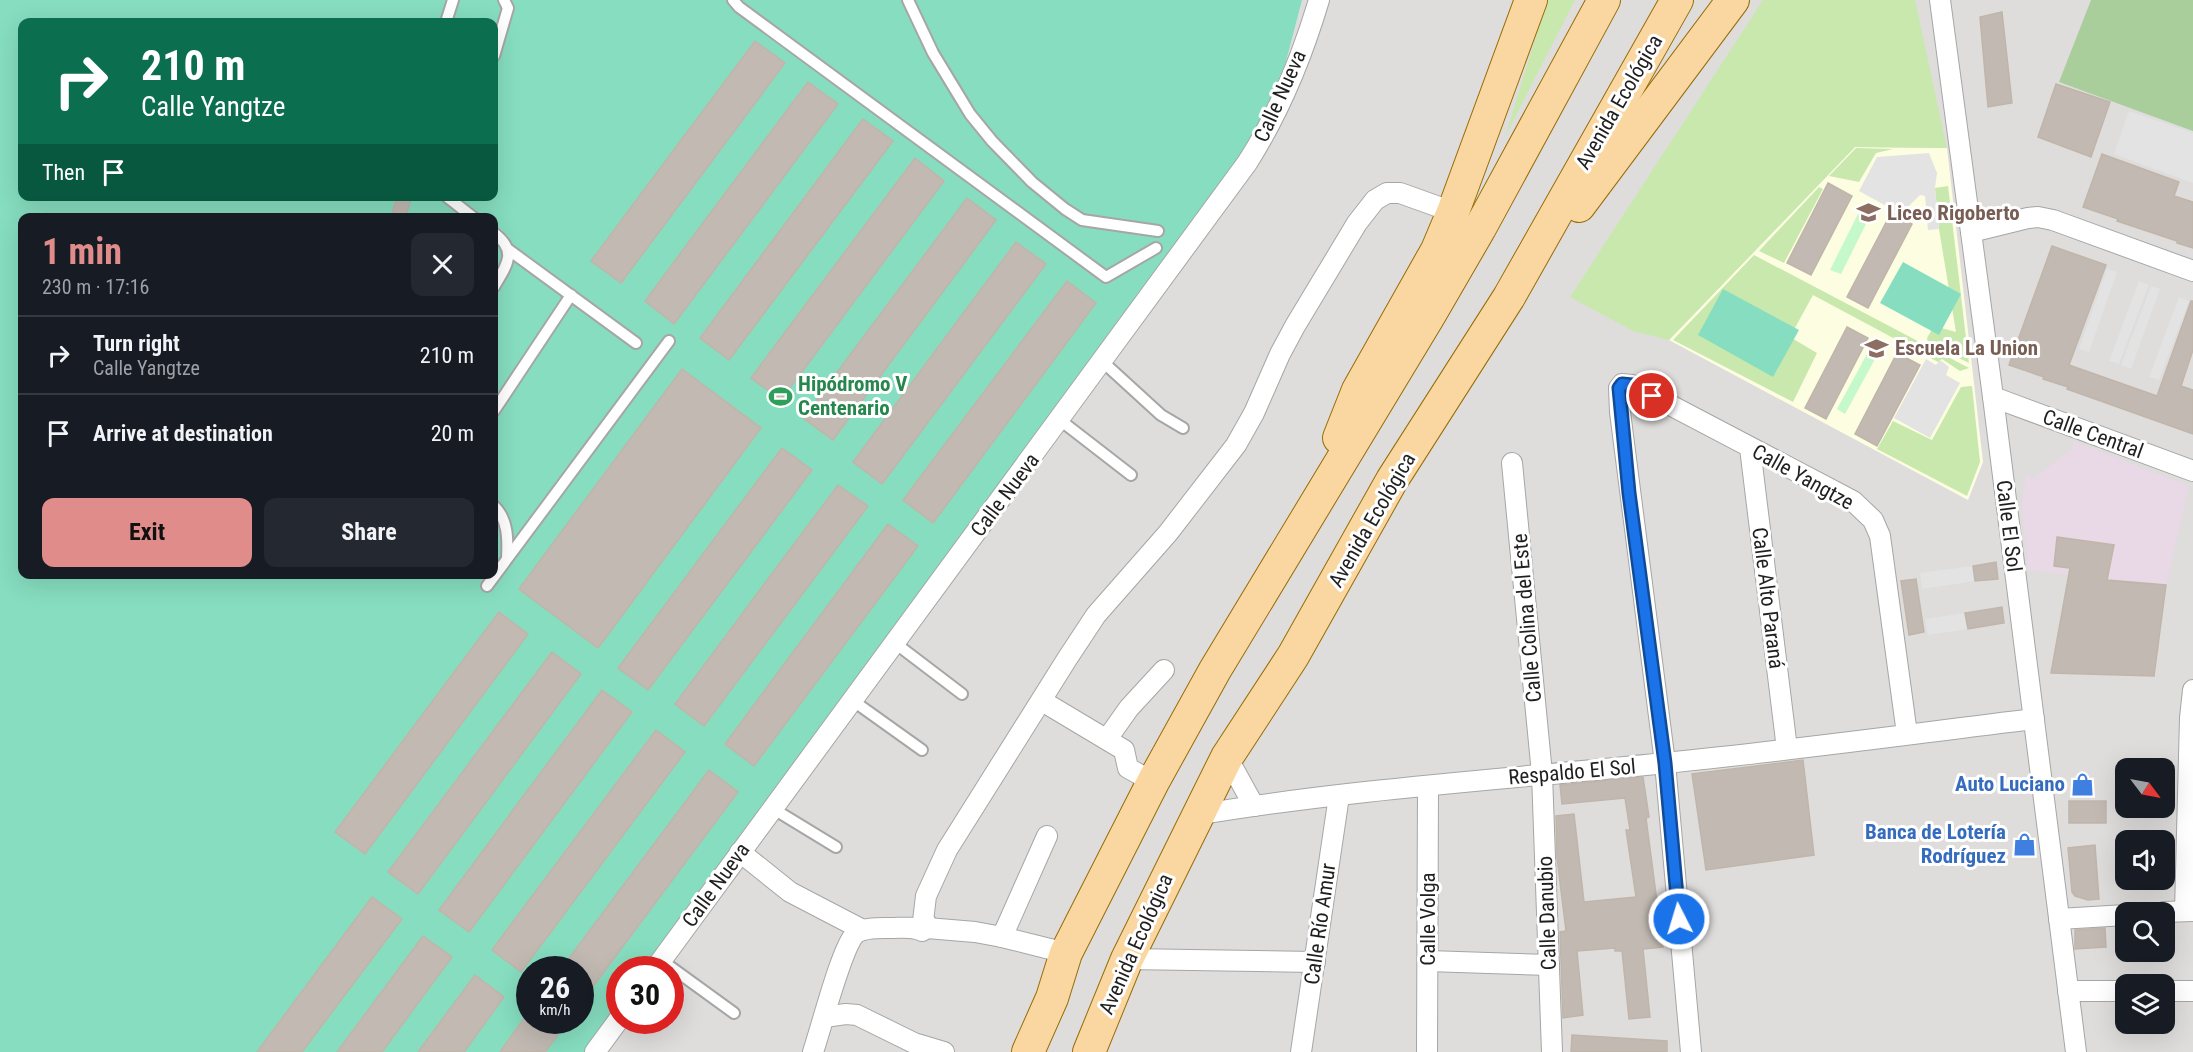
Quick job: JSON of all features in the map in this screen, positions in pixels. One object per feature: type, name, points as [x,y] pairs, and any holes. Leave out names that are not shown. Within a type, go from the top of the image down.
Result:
[{"type":"main road","points":[[1327,487],[1339,438],[1358,390],[1437,250],[1453,212],[1532,0]]},
{"type":"main road","points":[[1028,1052],[1052,998],[1066,953],[1153,782],[1215,670],[1327,487],[1480,228],[1604,0]]},
{"type":"main road","name":"Avenida Ecológica","points":[[1089,1052],[1126,960],[1196,815],[1227,758],[1293,656],[1392,480],[1509,297],[1677,0]]},
{"type":"main road","points":[[1509,297],[1569,221],[1733,0]]},
{"type":"street","name":"Calle Nueva","points":[[664,956],[1103,362],[1259,145],[1289,84],[1319,0]]},
{"type":"street","name":"Calle El Sol","points":[[1940,0],[2076,1052]]},
{"type":"street","points":[[922,926],[926,896],[946,850],[1096,615],[1168,533],[1236,445],[1254,413],[1295,326],[1356,223],[1375,200],[1387,193],[1400,193],[1453,212]]},
{"type":"street","points":[[1971,232],[2038,217],[2053,220],[2193,271]]},
{"type":"street","name":"Calle Yangtze","points":[[1665,763],[1620,412],[1619,388],[1622,384],[1632,385],[1853,501],[1873,520],[1880,536],[1907,734]]},
{"type":"street","name":"Calle Central","points":[[1993,397],[2193,471]]},
{"type":"street","name":"Calle Alto Paraná","points":[[1750,448],[1787,748]]},
{"type":"street","name":"Calle Colina del Este","points":[[1512,463],[1542,774]]},
{"type":"street","points":[[1107,740],[1134,701],[1164,670]]},
{"type":"street","points":[[2189,911],[2190,718],[2193,690]]},
{"type":"street","points":[[1042,701],[1125,752],[1128,768],[1153,782]]},
{"type":"street","name":"Respaldo El Sol","points":[[1196,815],[1339,796],[1665,763],[2034,719]]},
{"type":"street","points":[[1227,758],[1254,806]]},
{"type":"street","points":[[1665,763],[1691,1052]]},
{"type":"street","name":"Calle Danubio","points":[[1542,774],[1552,1052]]},
{"type":"street","name":"Calle Volga","points":[[1428,786],[1428,1052]]},
{"type":"street","name":"Calle Río Amur","points":[[1302,1052],[1339,796]]},
{"type":"street","points":[[1002,937],[1047,836]]},
{"type":"street","points":[[740,852],[790,892],[863,930]]},
{"type":"street","points":[[2059,920],[2115,916]]},
{"type":"street","points":[[813,1052],[850,943],[855,934],[863,930],[922,926],[975,932],[1066,953]]},
{"type":"street","points":[[1126,960],[1315,962]]},
{"type":"street","points":[[1428,961],[1549,965]]},
{"type":"street","points":[[2068,991],[2115,991]]},
{"type":"street","points":[[2175,991],[2193,991]]},
{"type":"street","points":[[825,1017],[857,1015],[914,1043],[944,1052]]},
{"type":"street","points":[[595,1052],[608,1034]]},
{"type":"lane","points":[[447,18],[453,0]]},
{"type":"lane","points":[[498,35],[508,8],[504,0]]},
{"type":"lane","points":[[733,0],[739,7],[1106,277],[1156,248]]},
{"type":"lane","points":[[908,0],[933,53],[970,114],[1032,182],[1082,220],[1158,231]]},
{"type":"lane","points":[[452,201],[468,213]]},
{"type":"lane","points":[[498,235],[504,240],[509,250],[636,343]]},
{"type":"lane","points":[[498,280],[505,268],[509,250]]},
{"type":"lane","points":[[498,405],[571,295]]},
{"type":"lane","points":[[498,571],[669,341]]},
{"type":"lane","points":[[1103,362],[1161,415],[1183,428]]},
{"type":"lane","points":[[1060,420],[1131,475]]},
{"type":"lane","points":[[498,510],[505,523],[507,559]]},
{"type":"lane","points":[[486,586],[491,579]]},
{"type":"lane","points":[[895,643],[962,694]]},
{"type":"lane","points":[[852,700],[922,750]]},
{"type":"lane","points":[[772,807],[836,847]]},
{"type":"lane","points":[[684,981],[734,1013]]},
{"type":"shaded area","points":[[0,0],[2193,0],[2193,1052],[0,1052]]},
{"type":"shaded area","points":[[2129,111],[2193,133],[2193,183],[2114,154]]},
{"type":"shaded area","points":[[1855,147],[1947,148],[1983,462],[1968,500],[1669,340]]},
{"type":"shaded area","points":[[1929,153],[1937,173],[1935,188],[1939,229],[1928,230],[1925,196],[1920,195],[1901,214],[1859,191],[1877,157]]},
{"type":"shaded area","points":[[2107,269],[2117,272],[2089,352],[2079,349]]},
{"type":"shaded area","points":[[2139,281],[2149,285],[2119,364],[2109,361]]},
{"type":"shaded area","points":[[2151,286],[2160,289],[2131,369],[2121,365]]},
{"type":"shaded area","points":[[2179,297],[2189,301],[2159,380],[2149,377]]},
{"type":"shaded area","points":[[1926,359],[1936,365],[1940,360],[1949,367],[1946,375],[1960,383],[1930,438],[1894,418]]},
{"type":"shaded area","points":[[2073,441],[2189,486],[2166,585],[2028,570],[2022,506],[2026,475],[2033,479],[2073,448]]},
{"type":"shaded area","points":[[1973,566],[1975,581],[1922,589],[1920,573]]},
{"type":"shaded area","points":[[1965,613],[1968,629],[1928,635],[1925,619]]},
{"type":"green space","name":"Hipódromo V Centenario","points":[[0,0],[1302,0],[1285,65],[1254,139],[658,956],[606,956],[606,1028],[589,1052],[0,1052]]},
{"type":"green space","points":[[1547,0],[1575,0],[1505,137]]},
{"type":"green space","points":[[1763,0],[1915,0],[1947,148],[1855,147],[1669,340],[1633,331],[1570,297]]},
{"type":"green space","points":[[2091,0],[2193,0],[2193,131],[2059,82]]},
{"type":"green space","points":[[1856,148],[1893,149],[1876,153],[1859,182],[1829,176]]},
{"type":"green space","points":[[1948,186],[1969,363],[1928,343],[1927,338],[1934,326],[1956,332],[1939,229],[1935,188]]},
{"type":"green space","points":[[1819,187],[1823,189],[1784,263],[1759,251]]},
{"type":"green space","points":[[1858,214],[1868,220],[1841,274],[1830,270]]},
{"type":"green space","points":[[1754,255],[1969,368],[1960,371],[1942,359],[1938,362],[1813,295],[1790,337],[1817,353],[1793,402],[1673,340]]},
{"type":"green space","points":[[1903,262],[1961,294],[1939,335],[1880,303]]},
{"type":"green space","points":[[1723,289],[1799,330],[1773,377],[1698,335]]},
{"type":"green space","points":[[1867,354],[1875,359],[1845,414],[1837,409]]},
{"type":"green space","points":[[1972,386],[1980,462],[1967,496],[1877,449],[1893,421],[1932,440],[1961,387]]},
{"type":"building","points":[[2002,12],[2012,103],[1988,107],[1980,17]]},
{"type":"building","points":[[755,41],[785,63],[621,283],[591,261]]},
{"type":"building","points":[[808,82],[838,104],[674,324],[645,301]]},
{"type":"building","points":[[2056,84],[2110,102],[2091,157],[2038,137]]},
{"type":"building","points":[[863,119],[893,141],[729,360],[700,338]]},
{"type":"building","points":[[2102,154],[2179,182],[2174,196],[2193,202],[2193,248],[2083,207]]},
{"type":"building","points":[[915,158],[944,181],[781,400],[751,378]]},
{"type":"building","points":[[1828,183],[1852,196],[1811,275],[1787,263]]},
{"type":"building","points":[[967,198],[996,220],[833,440],[803,418]]},
{"type":"building","points":[[396,201],[410,201],[407,213],[392,213]]},
{"type":"building","points":[[1891,213],[1912,224],[1868,308],[1847,297]]},
{"type":"building","points":[[1016,242],[1046,264],[882,484],[853,462]]},
{"type":"building","points":[[2052,246],[2106,265],[2069,365],[2157,396],[2191,301],[2193,301],[2193,350],[2181,386],[2193,390],[2193,434],[2067,389],[2068,387],[2043,379],[2044,377],[2009,365]]},
{"type":"building","points":[[1067,281],[1096,303],[933,523],[903,500]]},
{"type":"building","points":[[1847,327],[1868,338],[1826,419],[1805,408]]},
{"type":"building","points":[[1897,353],[1920,365],[1877,446],[1855,434]]},
{"type":"building","points":[[682,369],[761,428],[598,648],[519,589]]},
{"type":"building","points":[[782,448],[812,470],[648,690],[618,668]]},
{"type":"building","points":[[838,485],[868,506],[704,726],[675,704]]},
{"type":"building","points":[[888,524],[918,546],[754,766],[725,744]]},
{"type":"building","points":[[2057,537],[2114,545],[2107,580],[2166,585],[2154,676],[2051,673],[2070,568],[2054,566]]},
{"type":"building","points":[[1996,562],[1998,579],[1975,581],[1973,566]]},
{"type":"building","points":[[1916,579],[1924,632],[1909,635],[1901,581]]},
{"type":"building","points":[[2002,607],[2004,623],[1968,629],[1965,613]]},
{"type":"building","points":[[499,612],[528,634],[365,854],[335,832]]},
{"type":"building","points":[[552,652],[581,674],[418,894],[388,872]]},
{"type":"building","points":[[602,690],[632,712],[469,932],[439,910]]},
{"type":"building","points":[[656,730],[685,752],[533,956],[516,956],[516,968],[492,950]]},
{"type":"building","points":[[1803,760],[1814,855],[1706,870],[1692,774]]},
{"type":"building","points":[[709,770],[738,792],[616,956],[606,956],[606,969],[594,985],[594,956],[571,956]]},
{"type":"building","points":[[1643,777],[1649,817],[1646,818],[1663,947],[1643,949],[1650,1017],[1629,1019],[1622,951],[1615,951],[1615,948],[1577,951],[1583,1015],[1563,1018],[1560,932],[1566,931],[1557,858],[1556,816],[1574,814],[1584,902],[1636,897],[1626,830],[1630,830],[1625,798],[1562,804],[1560,785]]},
{"type":"building","points":[[2069,801],[2106,801],[2106,823],[2069,823]]},
{"type":"building","points":[[2095,845],[2099,899],[2088,900],[2075,896],[2072,892],[2068,848]]},
{"type":"building","points":[[372,897],[402,919],[302,1052],[257,1052]]},
{"type":"building","points":[[2105,928],[2106,947],[2075,949],[2075,930]]},
{"type":"building","points":[[423,936],[452,957],[382,1052],[337,1052]]},
{"type":"building","points":[[475,975],[504,997],[464,1052],[418,1052]]},
{"type":"building","points":[[516,1030],[516,1034],[558,1035],[545,1052],[500,1052]]},
{"type":"building","points":[[1572,1035],[1667,1041],[1667,1052],[1571,1052]]},
{"type":"place","name":"Liceo Rigoberto","points":[[1869,213]]},
{"type":"place","name":"Escuela La Union","points":[[1877,348]]},
{"type":"place","name":"Hipódromo V Centenario","points":[[780,396]]},
{"type":"place","name":"Auto Luciano","points":[[2083,784]]},
{"type":"place","name":"Banca de Lotería Rodríguez","points":[[2024,844]]},
{"type":"route","points":[[1652,396],[1632,385],[1622,384],[1619,388],[1629,493],[1665,763],[1679,919]]}]
